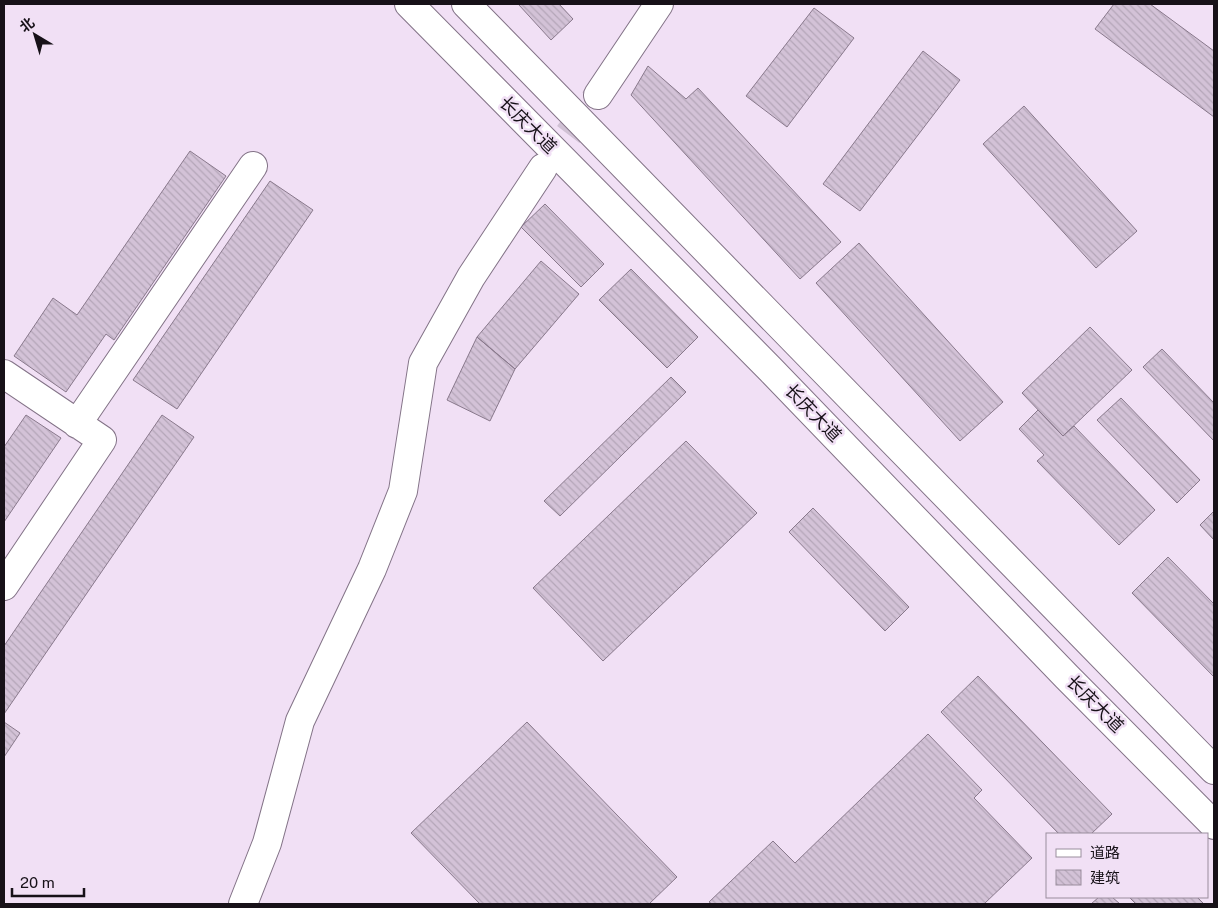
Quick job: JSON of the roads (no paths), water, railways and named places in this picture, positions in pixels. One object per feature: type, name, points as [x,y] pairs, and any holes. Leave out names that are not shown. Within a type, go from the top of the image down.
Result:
[{"type":"main road","name":"长庆大道","points":[[409,4],[771,370],[1067,677],[1214,825]]},
{"type":"main road","points":[[466,4],[1214,770]]},
{"type":"main road","points":[[598,96],[659,4]]},
{"type":"main road","points":[[77,424],[253,166]]},
{"type":"main road","points":[[243,904],[266,843],[300,721],[372,569],[403,491],[423,363],[471,277],[543,168]]},
{"type":"main road","points":[[4,374],[102,440],[4,586]]},
{"type":"tunnel","points":[[543,168],[598,95]]}]
